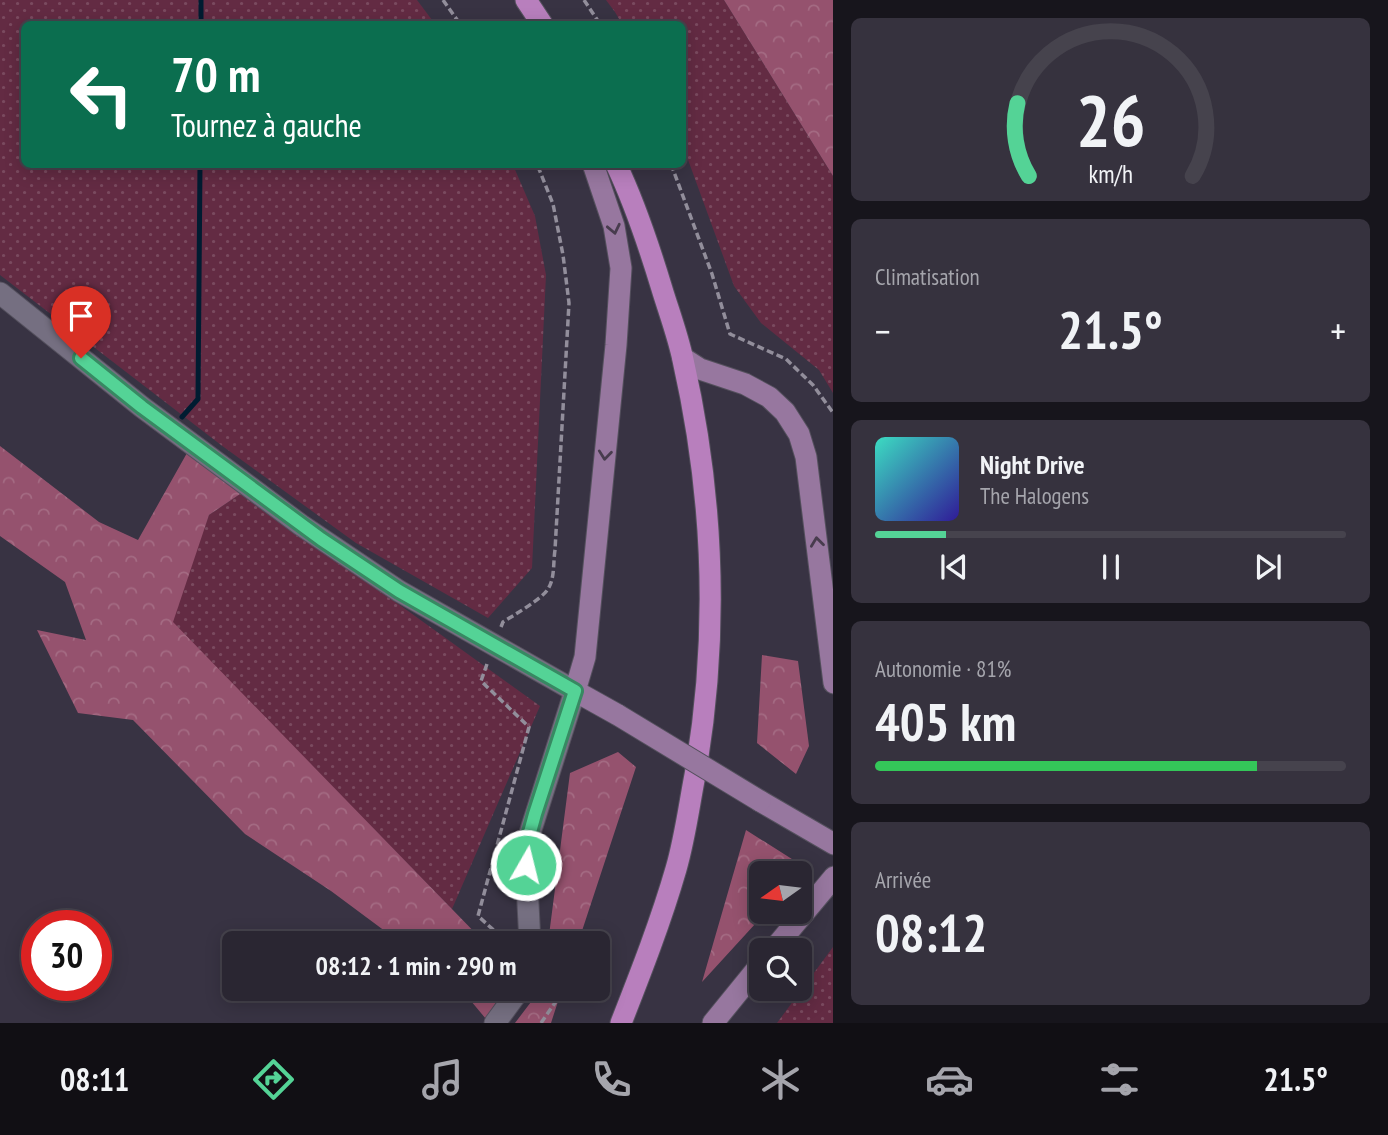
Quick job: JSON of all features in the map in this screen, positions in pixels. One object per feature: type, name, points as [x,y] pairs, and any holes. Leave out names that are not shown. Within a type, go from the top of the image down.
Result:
[{"type":"main road","points":[[618,168],[648,242],[683,358],[708,518],[710,600],[709,666],[703,727],[677,867],[656,933],[621,1023]]},
{"type":"street","points":[[529,931],[526,865],[529,836],[586,657],[616,345],[621,268],[614,226],[594,168]]},
{"type":"street","points":[[0,293],[142,407],[302,526],[399,591],[618,715],[833,844]]},
{"type":"street","points":[[683,358],[700,369],[745,384],[769,397],[785,412],[799,434],[806,457],[833,683]]},
{"type":"street","points":[[783,938],[833,877]]},
{"type":"street","points":[[713,1023],[749,979]]},
{"type":"street","points":[[495,1023],[511,1001]]},
{"type":"path","points":[[443,0],[458,21]]},
{"type":"path","points":[[584,0],[598,21]]},
{"type":"path","points":[[495,931],[478,916],[529,727],[481,681],[503,622],[549,588],[555,550],[569,303],[553,204],[539,168]]},
{"type":"path","points":[[672,168],[712,274],[730,334],[786,359],[813,385],[833,414]]},
{"type":"path","points":[[541,1023],[556,1001]]},
{"type":"shaded area","points":[[0,0],[417,0],[433,21],[21,21],[21,168],[514,168],[535,216],[546,275],[532,568],[488,618],[356,543],[221,445],[0,275]]},
{"type":"shaded area","points":[[606,0],[724,0],[833,176],[833,393],[819,370],[761,323],[734,286],[686,154],[686,21],[620,21]]},
{"type":"shaded area","points":[[243,492],[540,706],[452,909],[168,623],[209,515]]},
{"type":"shaded area","points":[[833,947],[833,1023],[777,1023],[793,1001],[812,1001],[812,976]]},
{"type":"green space","points":[[724,0],[833,0],[833,176]]},
{"type":"green space","points":[[0,446],[99,522],[138,540],[187,453],[243,492],[209,515],[173,622],[473,931],[385,931],[331,891],[245,834],[133,720],[78,713],[37,630],[86,640],[65,582],[0,536]]},
{"type":"green space","points":[[762,655],[798,661],[809,746],[796,774],[757,743]]},
{"type":"green space","points":[[618,752],[636,767],[582,931],[550,931],[570,773]]},
{"type":"green space","points":[[746,830],[795,861],[749,861],[749,924],[755,924],[702,982]]},
{"type":"green space","points":[[471,1001],[497,1001],[486,1019]]},
{"type":"green space","points":[[532,1001],[558,1001],[551,1023],[515,1023]]},
{"type":"waterway","points":[[201,0],[201,21]]},
{"type":"waterway","points":[[182,417],[198,399],[200,168]]},
{"type":"route","points":[[81,358],[142,407],[321,539],[399,591],[575,691],[535,814],[526,865]]}]
